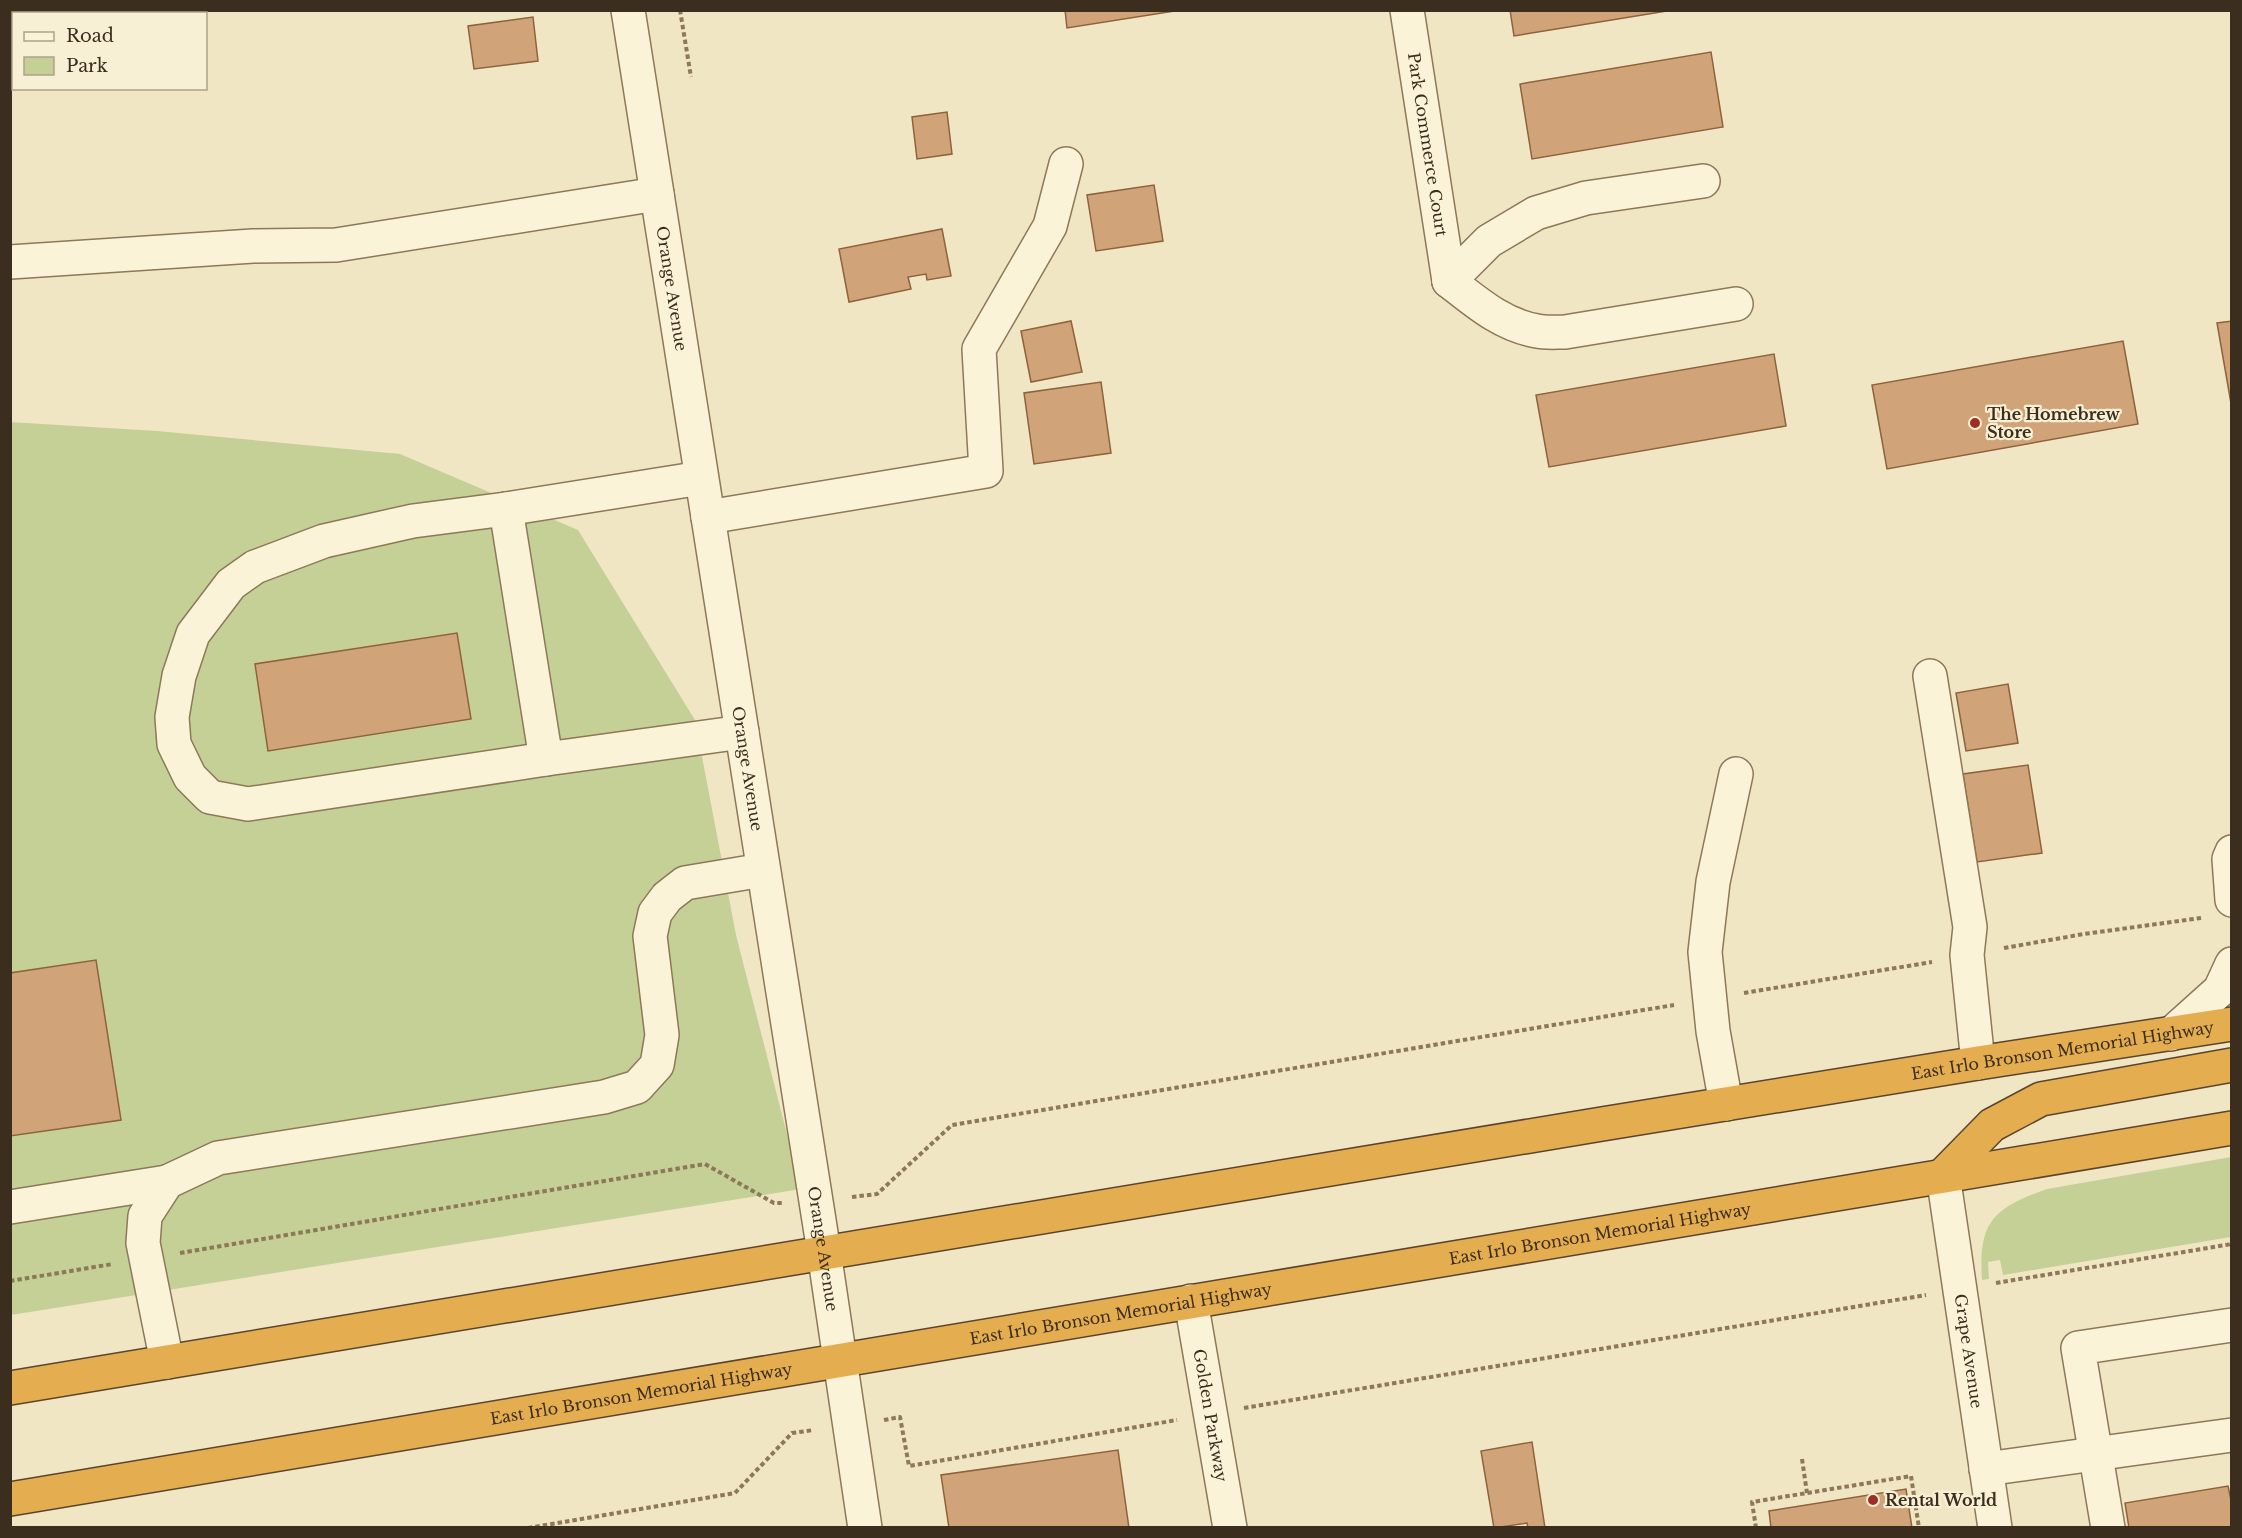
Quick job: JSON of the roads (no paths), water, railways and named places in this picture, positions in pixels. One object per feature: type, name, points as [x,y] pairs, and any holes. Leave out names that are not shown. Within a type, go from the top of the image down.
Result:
[{"type":"highway","name":"East Irlo Bronson Memorial Highway","points":[[10,1388],[1726,1104],[2232,1024]]},
{"type":"highway","points":[[1943,1175],[1992,1125],[2042,1099],[2232,1065]]},
{"type":"highway","name":"East Irlo Bronson Memorial Highway","points":[[10,1499],[2232,1128]]},
{"type":"street","name":"Orange Avenue","points":[[628,10],[824,1252],[864,1527]]},
{"type":"street","name":"Park Commerce Court","points":[[1407,10],[1449,281]]},
{"type":"street","points":[[708,517],[986,471],[979,349],[1050,225],[1066,164]]},
{"type":"street","points":[[1702,181],[1586,198],[1536,213],[1489,241],[1449,281],[1484,308],[1511,324],[1538,332],[1565,332],[1736,304]]},
{"type":"street","points":[[10,262],[253,246],[336,244],[657,194]]},
{"type":"street","points":[[702,478],[506,509],[413,521],[324,541],[255,567],[231,584],[193,634],[179,676],[172,717],[174,744],[190,777],[210,797],[248,804],[742,732]]},
{"type":"street","points":[[506,509],[546,759]]},
{"type":"street","points":[[1930,676],[1970,927],[1967,955],[1978,1063]]},
{"type":"street","points":[[1726,1104],[1713,1031],[1705,952],[1713,882],[1736,774]]},
{"type":"street","points":[[2220,908],[2232,852]]},
{"type":"street","points":[[10,1207],[167,1182],[218,1158],[604,1097],[637,1087],[657,1065],[662,1035],[650,936],[655,913],[668,897],[685,883],[763,870]]},
{"type":"street","points":[[2170,1034],[2220,990],[2232,964]]},
{"type":"street","name":"Grape Avenue","points":[[1943,1175],[1995,1527]]},
{"type":"street","points":[[167,1182],[145,1216],[143,1243],[167,1362]]},
{"type":"street","name":"Golden Parkway","points":[[1191,1301],[1230,1527]]},
{"type":"street","points":[[2108,1527],[2078,1348],[2232,1324]]},
{"type":"street","points":[[1986,1469],[2232,1435]]},
{"type":"place","name":"The Homebrew Store","points":[[1975,423]]},
{"type":"place","name":"Rental World","points":[[1873,1500]]}]
